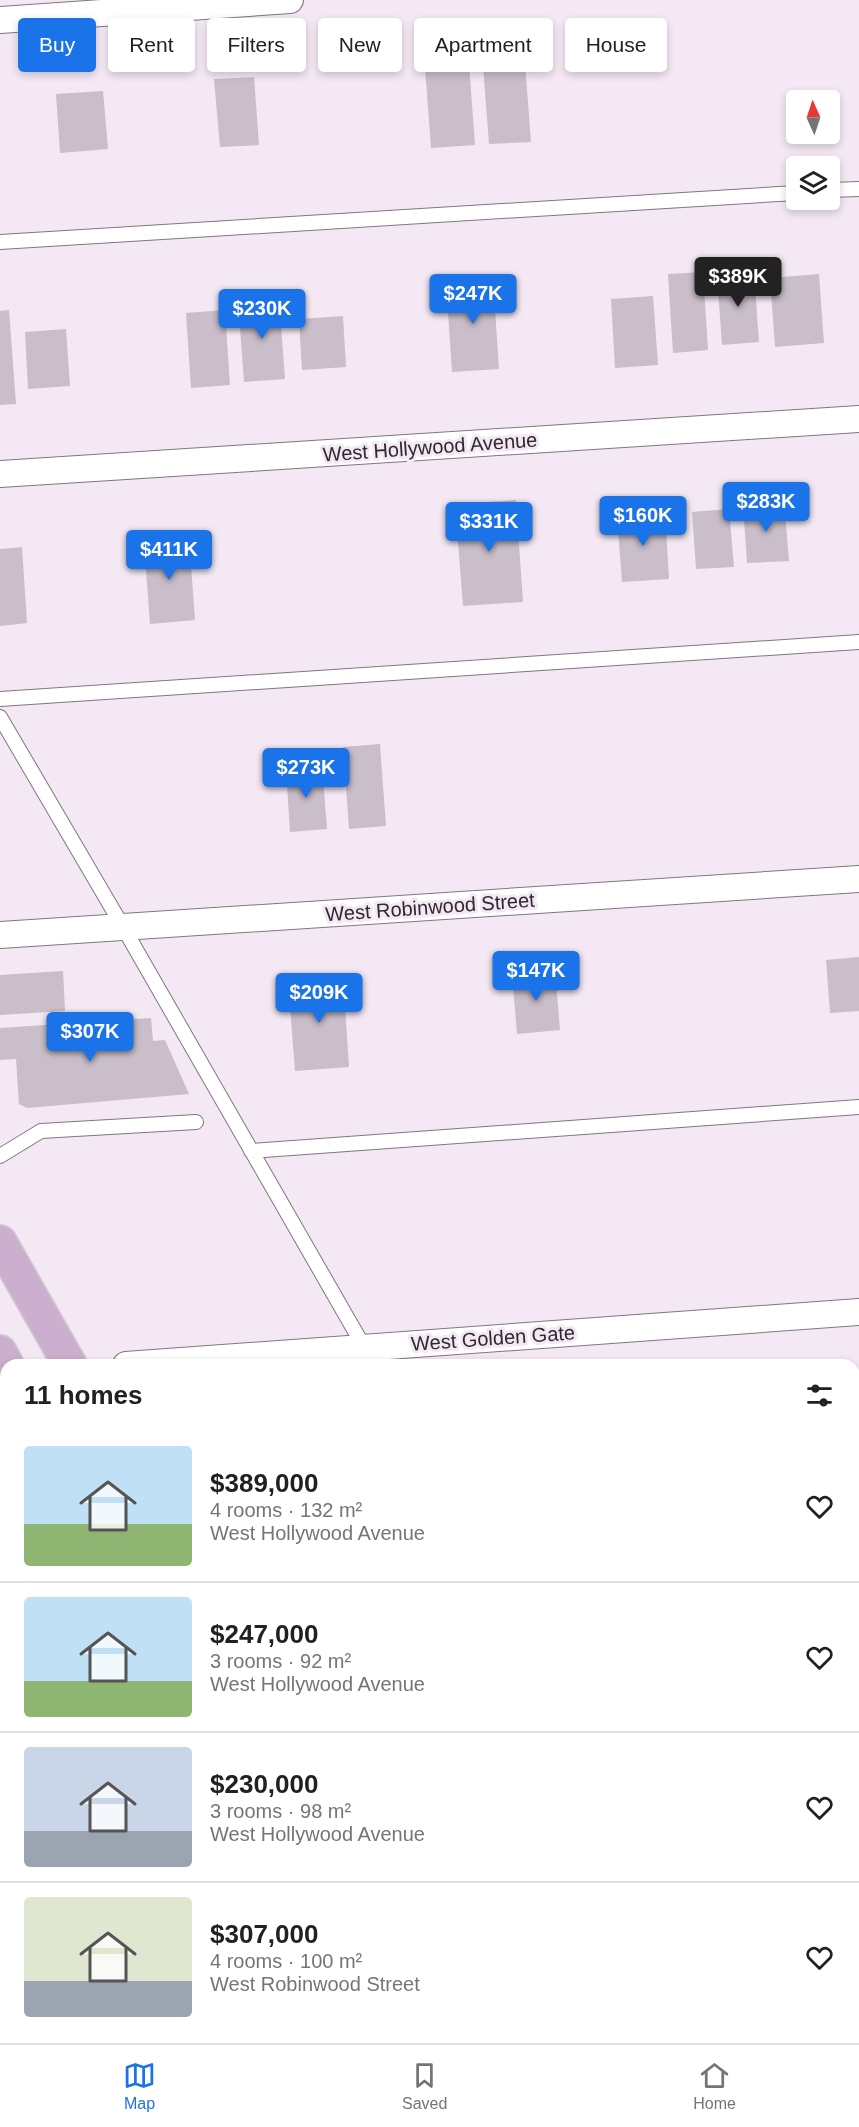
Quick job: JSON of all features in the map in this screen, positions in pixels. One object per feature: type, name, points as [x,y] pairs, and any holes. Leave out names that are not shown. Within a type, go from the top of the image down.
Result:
[{"type":"main road","points":[[0,1242],[67,1359]]},
{"type":"street","points":[[0,20],[290,0]]},
{"type":"street","name":"West Hollywood Avenue","points":[[0,474],[859,419]]},
{"type":"street","name":"West Robinwood Street","points":[[0,935],[859,879]]},
{"type":"street","name":"West Golden Gate","points":[[205,1359],[859,1312]]},
{"type":"lane","points":[[840,190],[859,189]]},
{"type":"lane","points":[[0,242],[786,193]]},
{"type":"lane","points":[[0,699],[859,642]]},
{"type":"lane","points":[[0,717],[364,1347]]},
{"type":"lane","points":[[251,1151],[859,1107]]},
{"type":"lane","points":[[0,1156],[41,1131],[196,1122]]},
{"type":"building","points":[[425,72],[470,72],[475,145],[431,148]]},
{"type":"building","points":[[483,72],[526,72],[531,142],[489,144]]},
{"type":"building","points":[[254,77],[259,145],[220,147],[214,79]]},
{"type":"building","points":[[103,91],[108,149],[60,153],[56,94]]},
{"type":"building","points":[[703,272],[708,350],[673,353],[668,274]]},
{"type":"building","points":[[754,272],[759,342],[722,345],[717,275]]},
{"type":"building","points":[[819,274],[824,343],[775,347],[770,278]]},
{"type":"building","points":[[493,279],[499,369],[452,372],[446,282]]},
{"type":"building","points":[[653,296],[658,365],[615,368],[611,299]]},
{"type":"building","points":[[279,298],[285,379],[244,382],[238,301]]},
{"type":"building","points":[[9,310],[16,404],[0,405],[0,311]]},
{"type":"building","points":[[225,310],[230,385],[191,388],[186,313]]},
{"type":"building","points":[[343,316],[346,367],[302,370],[299,319]]},
{"type":"building","points":[[66,329],[70,386],[28,389],[25,332]]},
{"type":"building","points":[[516,500],[523,602],[463,606],[455,504]]},
{"type":"building","points":[[784,501],[789,561],[747,563],[743,505]]},
{"type":"building","points":[[729,509],[734,567],[696,569],[692,512]]},
{"type":"building","points":[[665,512],[669,579],[622,582],[617,516]]},
{"type":"building","points":[[189,538],[195,620],[150,624],[144,542]]},
{"type":"building","points":[[22,547],[27,623],[0,626],[0,549]]},
{"type":"building","points":[[380,744],[386,826],[349,829],[343,747]]},
{"type":"building","points":[[322,765],[327,829],[290,832],[286,768]]},
{"type":"building","points":[[859,957],[859,1011],[830,1013],[826,960]]},
{"type":"building","points":[[555,970],[560,1030],[517,1034],[512,974]]},
{"type":"building","points":[[63,971],[65,1011],[0,1015],[0,975]]},
{"type":"building","points":[[343,977],[349,1067],[295,1071],[288,981]]},
{"type":"building","points":[[151,1018],[153,1041],[165,1040],[189,1094],[27,1108],[19,1104],[16,1059],[0,1060],[0,1028]]}]
